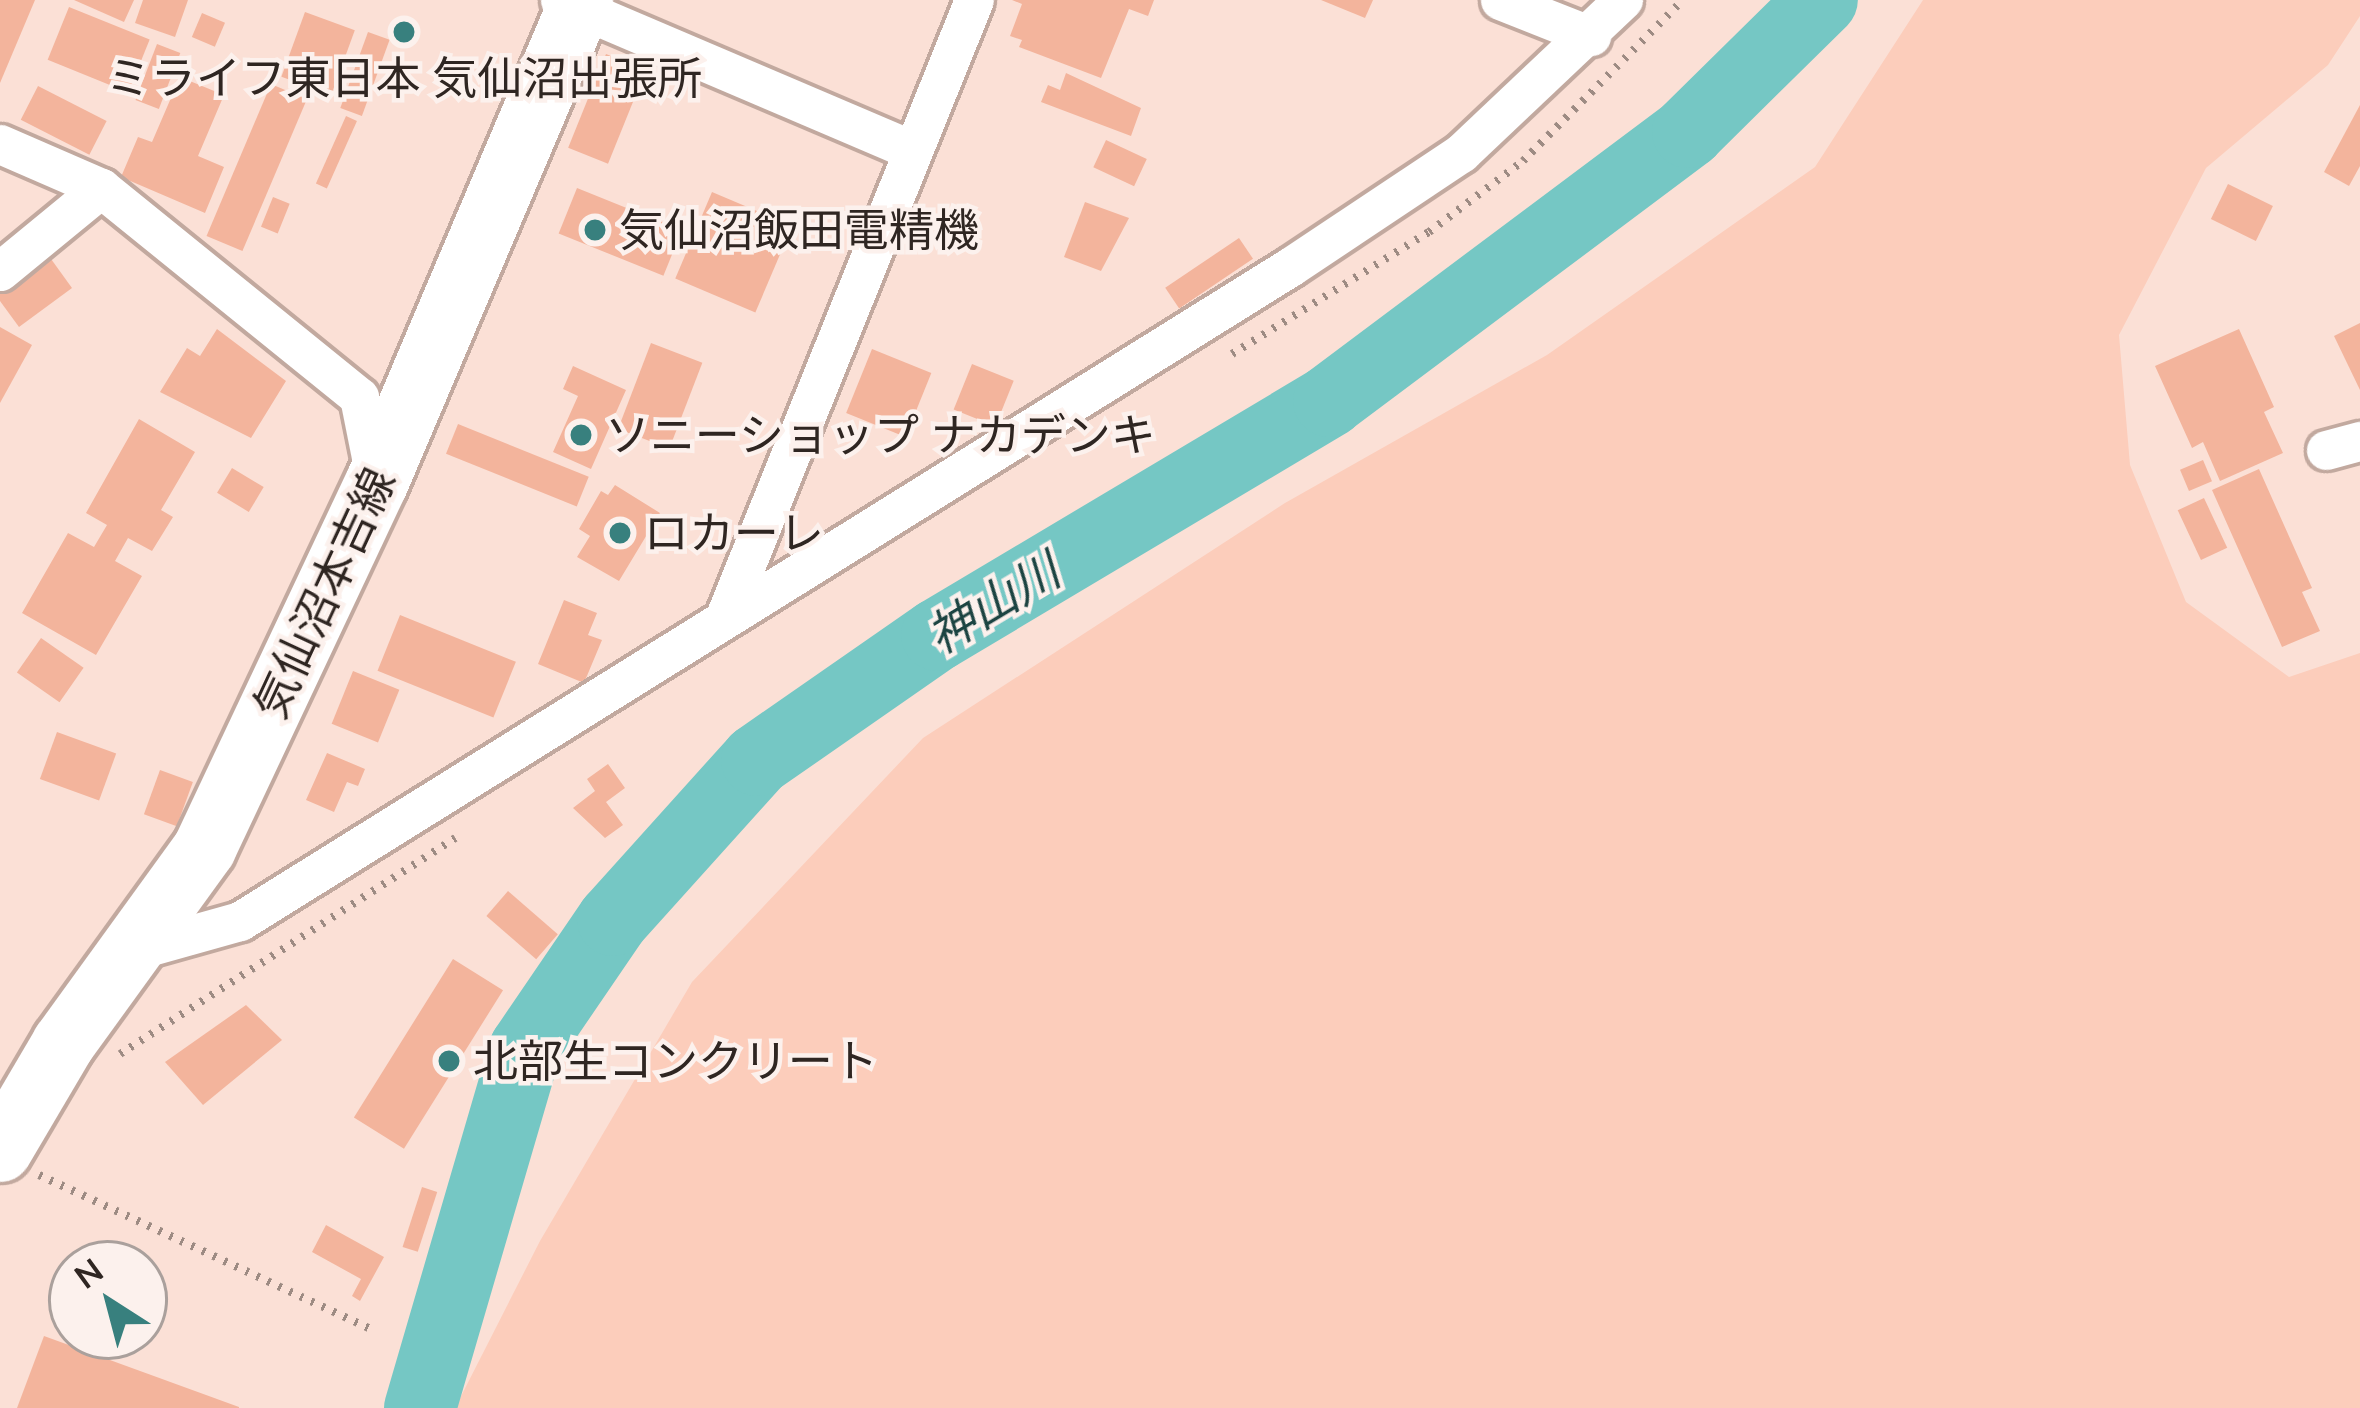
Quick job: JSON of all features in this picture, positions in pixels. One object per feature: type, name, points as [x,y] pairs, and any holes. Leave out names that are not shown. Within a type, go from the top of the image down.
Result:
[{"type":"main road","name":"気仙沼本吉線","points":[[10,1158],[63,1043],[204,848],[376,483],[573,2]]},
{"type":"street","points":[[727,614],[974,0]]},
{"type":"street","points":[[1500,0],[1591,36]]},
{"type":"street","points":[[133,951],[240,921],[1462,153],[1591,36],[1623,0]]},
{"type":"street","points":[[573,2],[911,150]]},
{"type":"street","points":[[0,144],[101,188],[359,397],[376,483]]},
{"type":"street","points":[[0,271],[101,188]]},
{"type":"path","points":[[10,1158],[371,1329]]},
{"type":"shaded area","points":[[1923,0],[2360,0],[2360,16],[2328,65],[2206,168],[2119,335],[2130,465],[2186,602],[2289,677],[2360,653],[2360,1408],[455,1408],[540,1241],[692,982],[923,738],[1285,503],[1547,355],[1815,167]]},
{"type":"building","points":[[0,0],[35,0],[0,83]]},
{"type":"building","points":[[74,0],[134,0],[124,22]]},
{"type":"building","points":[[143,0],[188,0],[175,37],[135,23]]},
{"type":"building","points":[[1012,0],[1154,0],[1148,16],[1129,9],[1101,78],[1019,47],[1022,40],[1010,36],[1022,4]]},
{"type":"building","points":[[1321,0],[1373,0],[1365,18]]},
{"type":"building","points":[[69,7],[150,40],[128,92],[48,60]]},
{"type":"building","points":[[305,12],[355,30],[331,95],[281,77]]},
{"type":"building","points":[[202,13],[225,23],[215,47],[192,37]]},
{"type":"building","points":[[368,32],[390,40],[362,116],[340,108]]},
{"type":"building","points":[[157,44],[180,53],[159,109],[135,100]]},
{"type":"building","points":[[606,54],[646,70],[608,164],[568,148]]},
{"type":"building","points":[[1066,73],[1141,108],[1131,136],[1041,102],[1048,85],[1060,90]]},
{"type":"building","points":[[180,77],[224,95],[198,156],[224,167],[205,213],[121,177],[138,137],[152,142]]},
{"type":"building","points":[[271,84],[307,99],[242,251],[207,236]]},
{"type":"building","points":[[38,86],[107,121],[89,155],[21,120]]},
{"type":"building","points":[[2360,105],[2360,166],[2349,186],[2324,172]]},
{"type":"building","points":[[346,116],[357,121],[327,188],[316,184]]},
{"type":"building","points":[[1106,140],[1147,159],[1134,186],[1093,167]]},
{"type":"building","points":[[2228,184],[2273,206],[2256,241],[2211,219]]},
{"type":"building","points":[[577,188],[682,230],[663,276],[559,233]]},
{"type":"building","points":[[712,192],[792,226],[755,313],[675,279]]},
{"type":"building","points":[[273,197],[290,204],[278,233],[261,227]]},
{"type":"building","points":[[1085,202],[1129,218],[1101,271],[1064,257]]},
{"type":"building","points":[[1239,238],[1253,259],[1179,308],[1165,288]]},
{"type":"building","points":[[46,252],[72,288],[19,327],[0,301],[0,286]]},
{"type":"building","points":[[2360,323],[2360,390],[2334,336]]},
{"type":"building","points":[[0,327],[32,345],[0,403]]},
{"type":"building","points":[[217,329],[286,381],[251,438],[160,392],[187,348],[200,356]]},
{"type":"building","points":[[2239,329],[2274,407],[2264,412],[2283,453],[2220,481],[2203,442],[2192,448],[2155,366]]},
{"type":"building","points":[[651,343],[702,363],[669,449],[618,429]]},
{"type":"building","points":[[872,349],[931,373],[905,437],[846,413]]},
{"type":"building","points":[[972,364],[1014,381],[995,426],[954,409]]},
{"type":"building","points":[[573,366],[626,390],[591,469],[553,452],[578,396],[563,389]]},
{"type":"building","points":[[139,419],[195,452],[161,510],[173,517],[152,551],[128,538],[115,561],[142,576],[96,655],[22,613],[68,533],[94,547],[107,525],[86,513]]},
{"type":"building","points":[[458,424],[589,477],[577,506],[446,454]]},
{"type":"building","points":[[2203,460],[2212,481],[2189,491],[2180,470]]},
{"type":"building","points":[[232,468],[264,487],[249,512],[217,493]]},
{"type":"building","points":[[2259,469],[2312,588],[2302,592],[2320,631],[2282,647],[2212,490]]},
{"type":"building","points":[[615,485],[660,513],[619,581],[577,557],[590,536],[579,529],[601,491],[608,495]]},
{"type":"building","points":[[2204,498],[2227,548],[2201,560],[2178,510]]},
{"type":"building","points":[[564,600],[597,613],[588,635],[602,640],[584,683],[538,664]]},
{"type":"building","points":[[400,615],[516,662],[493,717],[378,671]]},
{"type":"building","points":[[41,638],[84,668],[60,702],[17,672]]},
{"type":"building","points":[[353,671],[399,690],[378,743],[332,724]]},
{"type":"building","points":[[57,732],[116,754],[99,801],[40,779]]},
{"type":"building","points":[[327,753],[365,769],[358,786],[347,782],[334,812],[306,800]]},
{"type":"building","points":[[608,764],[625,788],[606,802],[623,825],[605,838],[573,808],[595,791],[587,779]]},
{"type":"building","points":[[160,770],[193,782],[177,826],[144,814]]},
{"type":"building","points":[[508,891],[558,934],[536,959],[486,916]]},
{"type":"building","points":[[453,959],[503,990],[404,1149],[354,1118]]},
{"type":"building","points":[[246,1005],[282,1040],[203,1105],[165,1062]]},
{"type":"building","points":[[422,1187],[437,1192],[418,1252],[403,1247]]},
{"type":"building","points":[[326,1225],[384,1257],[360,1301],[352,1296],[361,1279],[312,1252]]},
{"type":"building","points":[[44,1336],[48,1337],[48,1360],[110,1360],[239,1407],[239,1408],[17,1408]]},
{"type":"waterway","name":"神山川","points":[[420,1408],[525,1049],[613,920],[757,760],[937,635],[1329,401],[1688,132],[1822,0]]},
{"type":"place","name":"ミライフ東日本 気仙沼出張所","points":[[404,32]]},
{"type":"place","name":"気仙沼飯田電精機","points":[[595,230]]},
{"type":"place","name":"ソニーショップ ナカデンキ","points":[[581,435]]},
{"type":"place","name":"ロカーレ","points":[[620,533]]},
{"type":"place","name":"北部生コンクリート","points":[[449,1061]]}]
